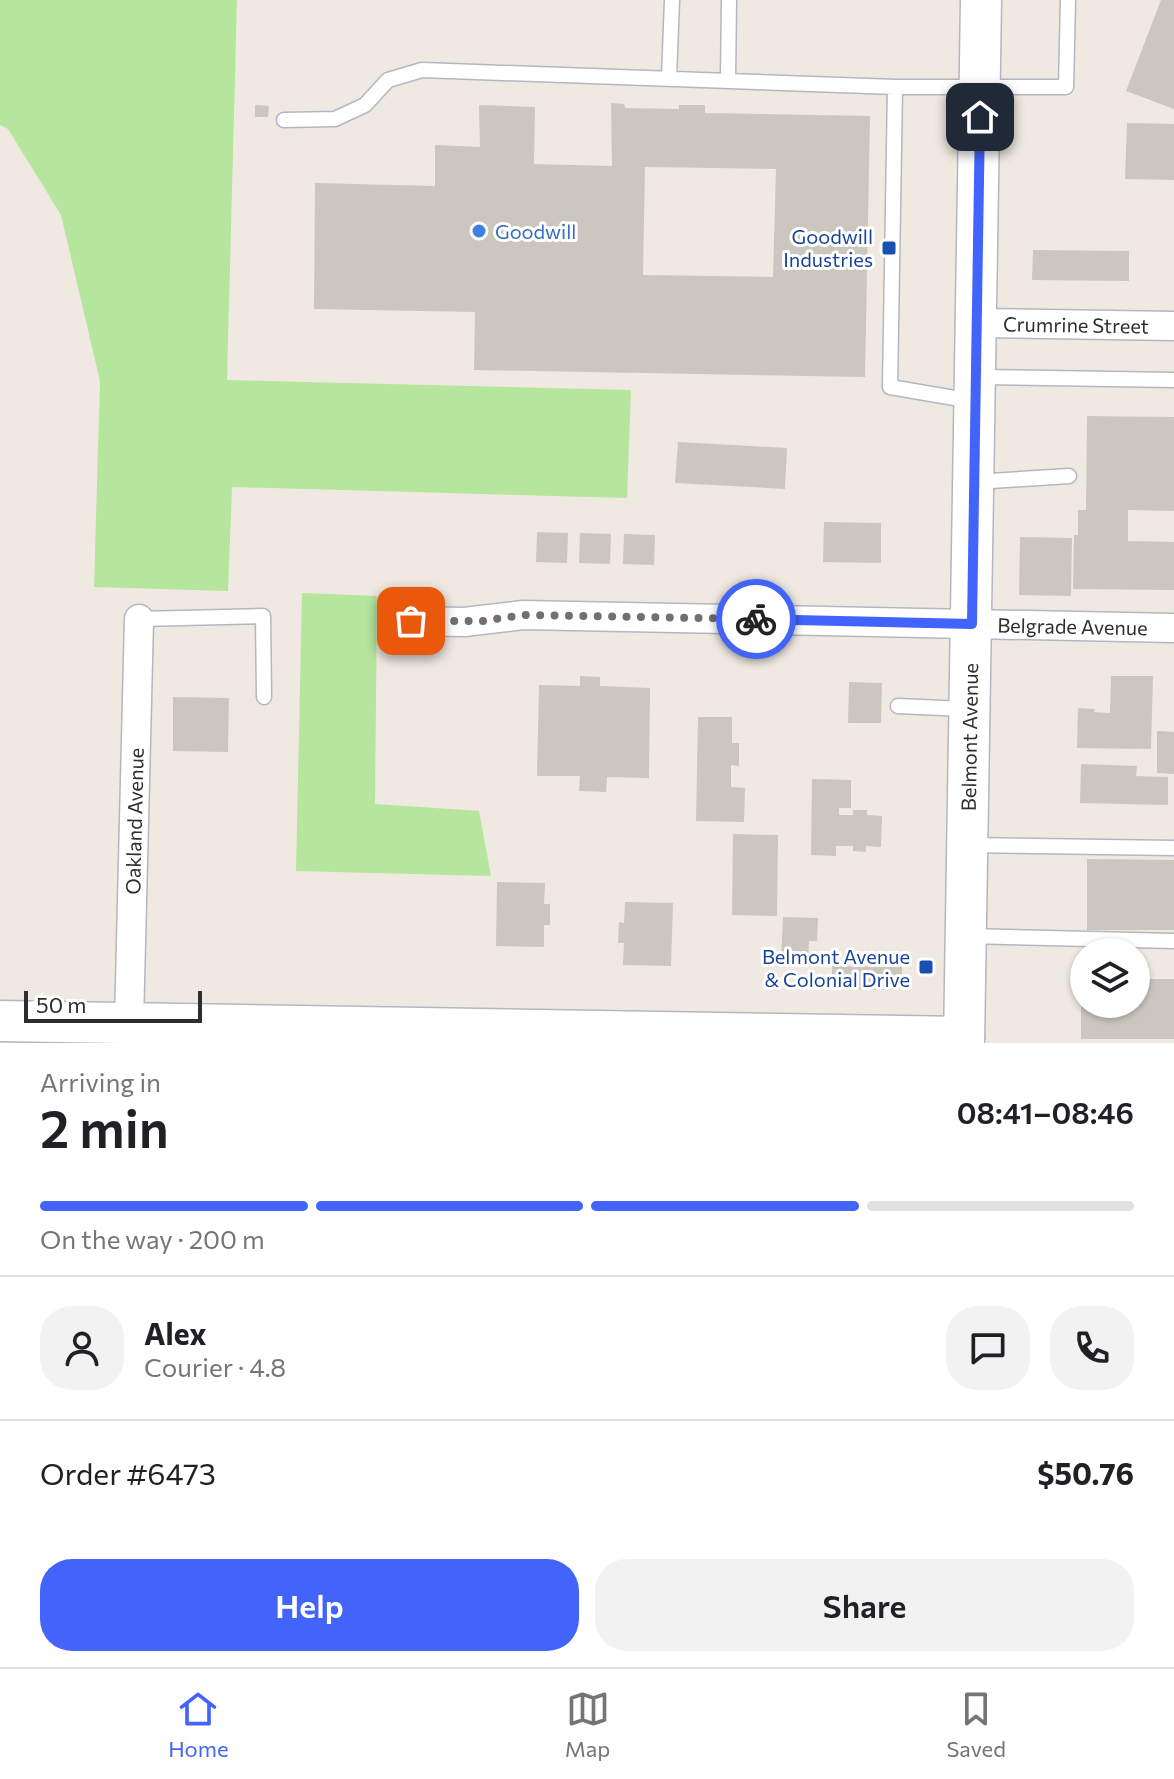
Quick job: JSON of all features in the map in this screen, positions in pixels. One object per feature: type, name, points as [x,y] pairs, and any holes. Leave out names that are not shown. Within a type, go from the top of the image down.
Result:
[{"type":"main road","name":"Belmont Avenue","points":[[964,1040],[981,0]]},
{"type":"main road","points":[[0,1021],[129,1023],[247,1034],[964,1040]]},
{"type":"street","name":"Crumrine Street","points":[[978,323],[1174,326]]},
{"type":"street","name":"Belgrade Avenue","points":[[411,621],[483,621],[523,615],[1174,628]]},
{"type":"street","name":"Oakland Avenue","points":[[129,1023],[139,619]]},
{"type":"lane","points":[[669,78],[672,0]]},
{"type":"lane","points":[[728,80],[729,0]]},
{"type":"lane","points":[[284,120],[335,119],[365,105],[388,80],[422,70],[895,87],[1066,87],[1068,0]]},
{"type":"lane","points":[[895,87],[890,387],[977,390],[1174,380]]},
{"type":"lane","points":[[974,482],[1069,476]]},
{"type":"lane","points":[[139,619],[263,616],[264,697]]},
{"type":"lane","points":[[898,706],[971,709]]},
{"type":"lane","points":[[968,845],[1174,848]]},
{"type":"lane","points":[[966,936],[1174,941]]},
{"type":"green space","points":[[0,0],[237,0],[227,380],[631,390],[627,498],[232,487],[228,591],[94,587],[100,381],[61,215],[8,129],[0,125]]},
{"type":"green space","points":[[302,593],[377,596],[375,804],[479,811],[491,876],[296,871]]},
{"type":"building","points":[[1161,0],[1174,0],[1174,109],[1126,91]]},
{"type":"building","name":"Goodwill","points":[[611,103],[624,104],[625,108],[679,109],[679,105],[705,105],[705,113],[870,116],[865,377],[474,370],[475,312],[314,309],[315,183],[435,186],[435,145],[480,147],[479,105],[535,107],[534,164],[612,166]],"holes":[[[645,167],[776,169],[773,277],[643,275]]]},
{"type":"building","points":[[255,105],[269,106],[268,117],[255,117]]},
{"type":"building","points":[[1127,123],[1174,124],[1174,180],[1125,179]]},
{"type":"building","points":[[1033,250],[1129,251],[1129,281],[1032,280]]},
{"type":"building","points":[[1087,416],[1174,417],[1174,511],[1128,510],[1128,541],[1174,542],[1174,590],[1073,589],[1074,535],[1078,535],[1078,510],[1086,510]]},
{"type":"building","points":[[678,442],[787,448],[785,489],[675,483]]},
{"type":"building","points":[[824,522],[881,523],[881,563],[823,562]]},
{"type":"building","points":[[537,532],[568,533],[567,563],[536,562]]},
{"type":"building","points":[[580,533],[611,534],[610,564],[579,563]]},
{"type":"building","points":[[624,534],[655,535],[654,565],[623,564]]},
{"type":"building","points":[[1020,537],[1072,538],[1071,596],[1019,595]]},
{"type":"building","points":[[580,676],[600,677],[600,686],[650,688],[649,778],[607,777],[606,792],[579,791],[580,776],[537,776],[539,685],[580,686]]},
{"type":"building","points":[[1111,676],[1153,676],[1151,749],[1077,748],[1078,708],[1110,713]]},
{"type":"building","points":[[849,682],[882,683],[881,723],[848,723]]},
{"type":"building","points":[[173,697],[229,698],[228,752],[173,751]]},
{"type":"building","points":[[698,717],[732,717],[732,743],[739,743],[739,766],[731,765],[731,787],[745,788],[744,822],[696,821]]},
{"type":"building","points":[[1157,731],[1174,732],[1174,774],[1157,773]]},
{"type":"building","points":[[1081,764],[1137,766],[1136,776],[1168,777],[1168,805],[1080,803]]},
{"type":"building","points":[[812,779],[851,780],[851,808],[839,808],[839,815],[853,815],[853,810],[867,810],[867,815],[882,816],[881,847],[866,846],[866,852],[853,851],[853,846],[836,846],[836,856],[811,855]]},
{"type":"building","points":[[733,834],[778,835],[777,916],[732,915]]},
{"type":"building","points":[[1087,859],[1174,860],[1174,930],[1087,930]]},
{"type":"building","points":[[497,882],[545,883],[544,904],[550,904],[550,925],[544,925],[544,947],[496,946]]},
{"type":"building","points":[[625,902],[673,903],[671,966],[623,965],[624,943],[618,943],[619,922],[624,923]]},
{"type":"building","points":[[783,917],[818,918],[817,941],[809,941],[808,961],[781,960]]},
{"type":"building","points":[[832,966],[902,967],[902,984],[896,990],[832,989]]},
{"type":"building","points":[[1150,979],[1174,979],[1174,1039],[1081,1039],[1081,1018],[1150,1018]]},
{"type":"way so far","points":[[411,621],[483,621],[523,615],[756,619]]},
{"type":"place","name":"Goodwill","points":[[479,231]]},
{"type":"place","name":"Goodwill Industries","points":[[889,248]]},
{"type":"place","name":"Belmont Avenue & Colonial Drive","points":[[926,967]]},
{"type":"route","points":[[756,619],[972,624],[980,117]]}]
